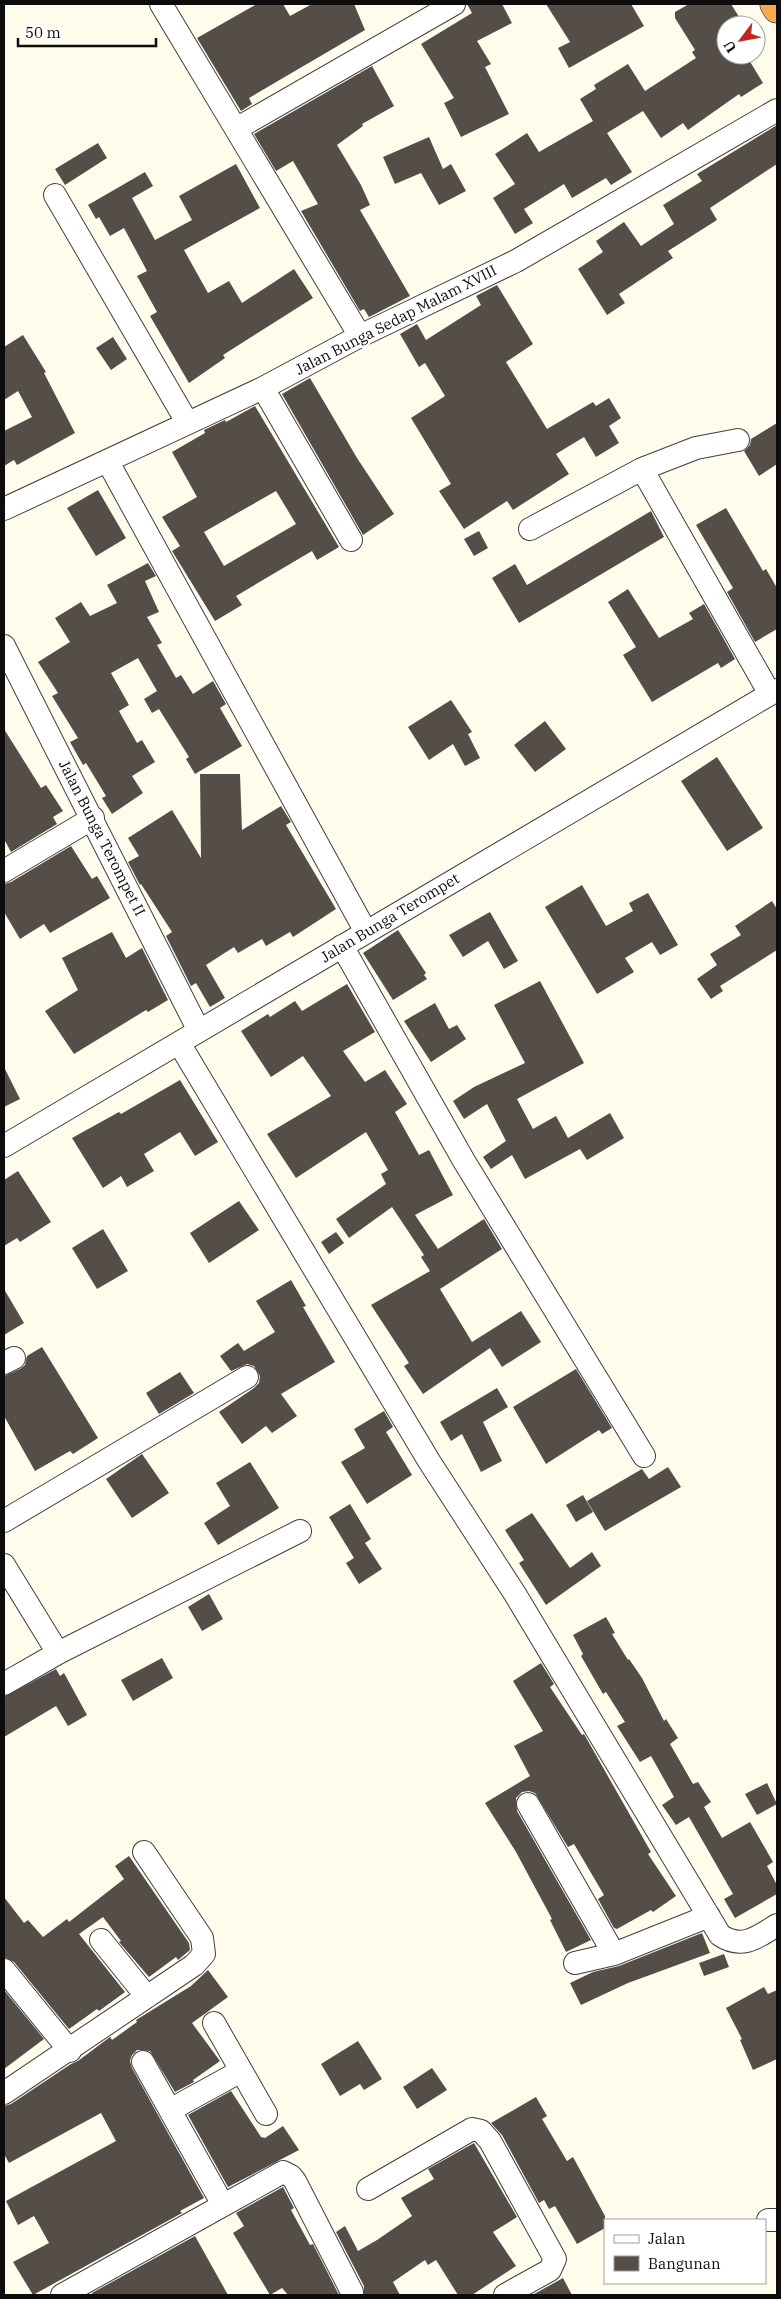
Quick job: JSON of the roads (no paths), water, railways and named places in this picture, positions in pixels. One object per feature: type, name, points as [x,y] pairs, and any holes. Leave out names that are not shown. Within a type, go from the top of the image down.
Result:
[{"type":"highway","points":[[774,4],[777,9]]},
{"type":"street","points":[[161,4],[360,336]]},
{"type":"street","points":[[236,129],[454,4]]},
{"type":"street","name":"Jalan Bunga Sedap Malam XVIII","points":[[4,510],[108,462],[187,422],[263,388],[360,336],[516,261],[777,110]]},
{"type":"street","points":[[55,195],[187,422]]},
{"type":"street","points":[[263,388],[350,540]]},
{"type":"street","points":[[530,529],[642,469],[696,448],[738,440]]},
{"type":"street","points":[[108,462],[366,932]]},
{"type":"street","points":[[642,469],[774,692]]},
{"type":"street","name":"Jalan Bunga Terompet II","points":[[4,646],[93,818],[199,1031]]},
{"type":"street","name":"Jalan Bunga Terompet","points":[[4,1146],[774,692]]},
{"type":"street","points":[[4,871],[93,818]]},
{"type":"street","points":[[342,946],[464,1162],[644,1456]]},
{"type":"street","points":[[178,1043],[429,1461],[515,1594],[720,1935],[729,1941],[747,1942],[777,1925]]},
{"type":"street","points":[[4,1521],[247,1377]]},
{"type":"street","points":[[4,1684],[58,1653],[300,1531]]},
{"type":"street","points":[[4,1565],[58,1653]]},
{"type":"street","points":[[528,1804],[614,1954]]},
{"type":"street","points":[[4,2094],[194,1965],[204,1954],[202,1938],[144,1852]]},
{"type":"street","points":[[575,1963],[614,1954],[709,1916]]},
{"type":"street","points":[[101,1940],[147,1997]]},
{"type":"street","points":[[4,1970],[70,2051]]},
{"type":"street","points":[[214,2024],[266,2114]]},
{"type":"street","points":[[143,2062],[223,2205]]},
{"type":"street","points":[[170,2110],[241,2071]]},
{"type":"street","points":[[368,2189],[472,2129],[481,2131],[490,2141],[555,2259],[550,2270],[505,2295]]},
{"type":"street","points":[[62,2295],[278,2173],[291,2176],[326,2237],[352,2292]]}]
